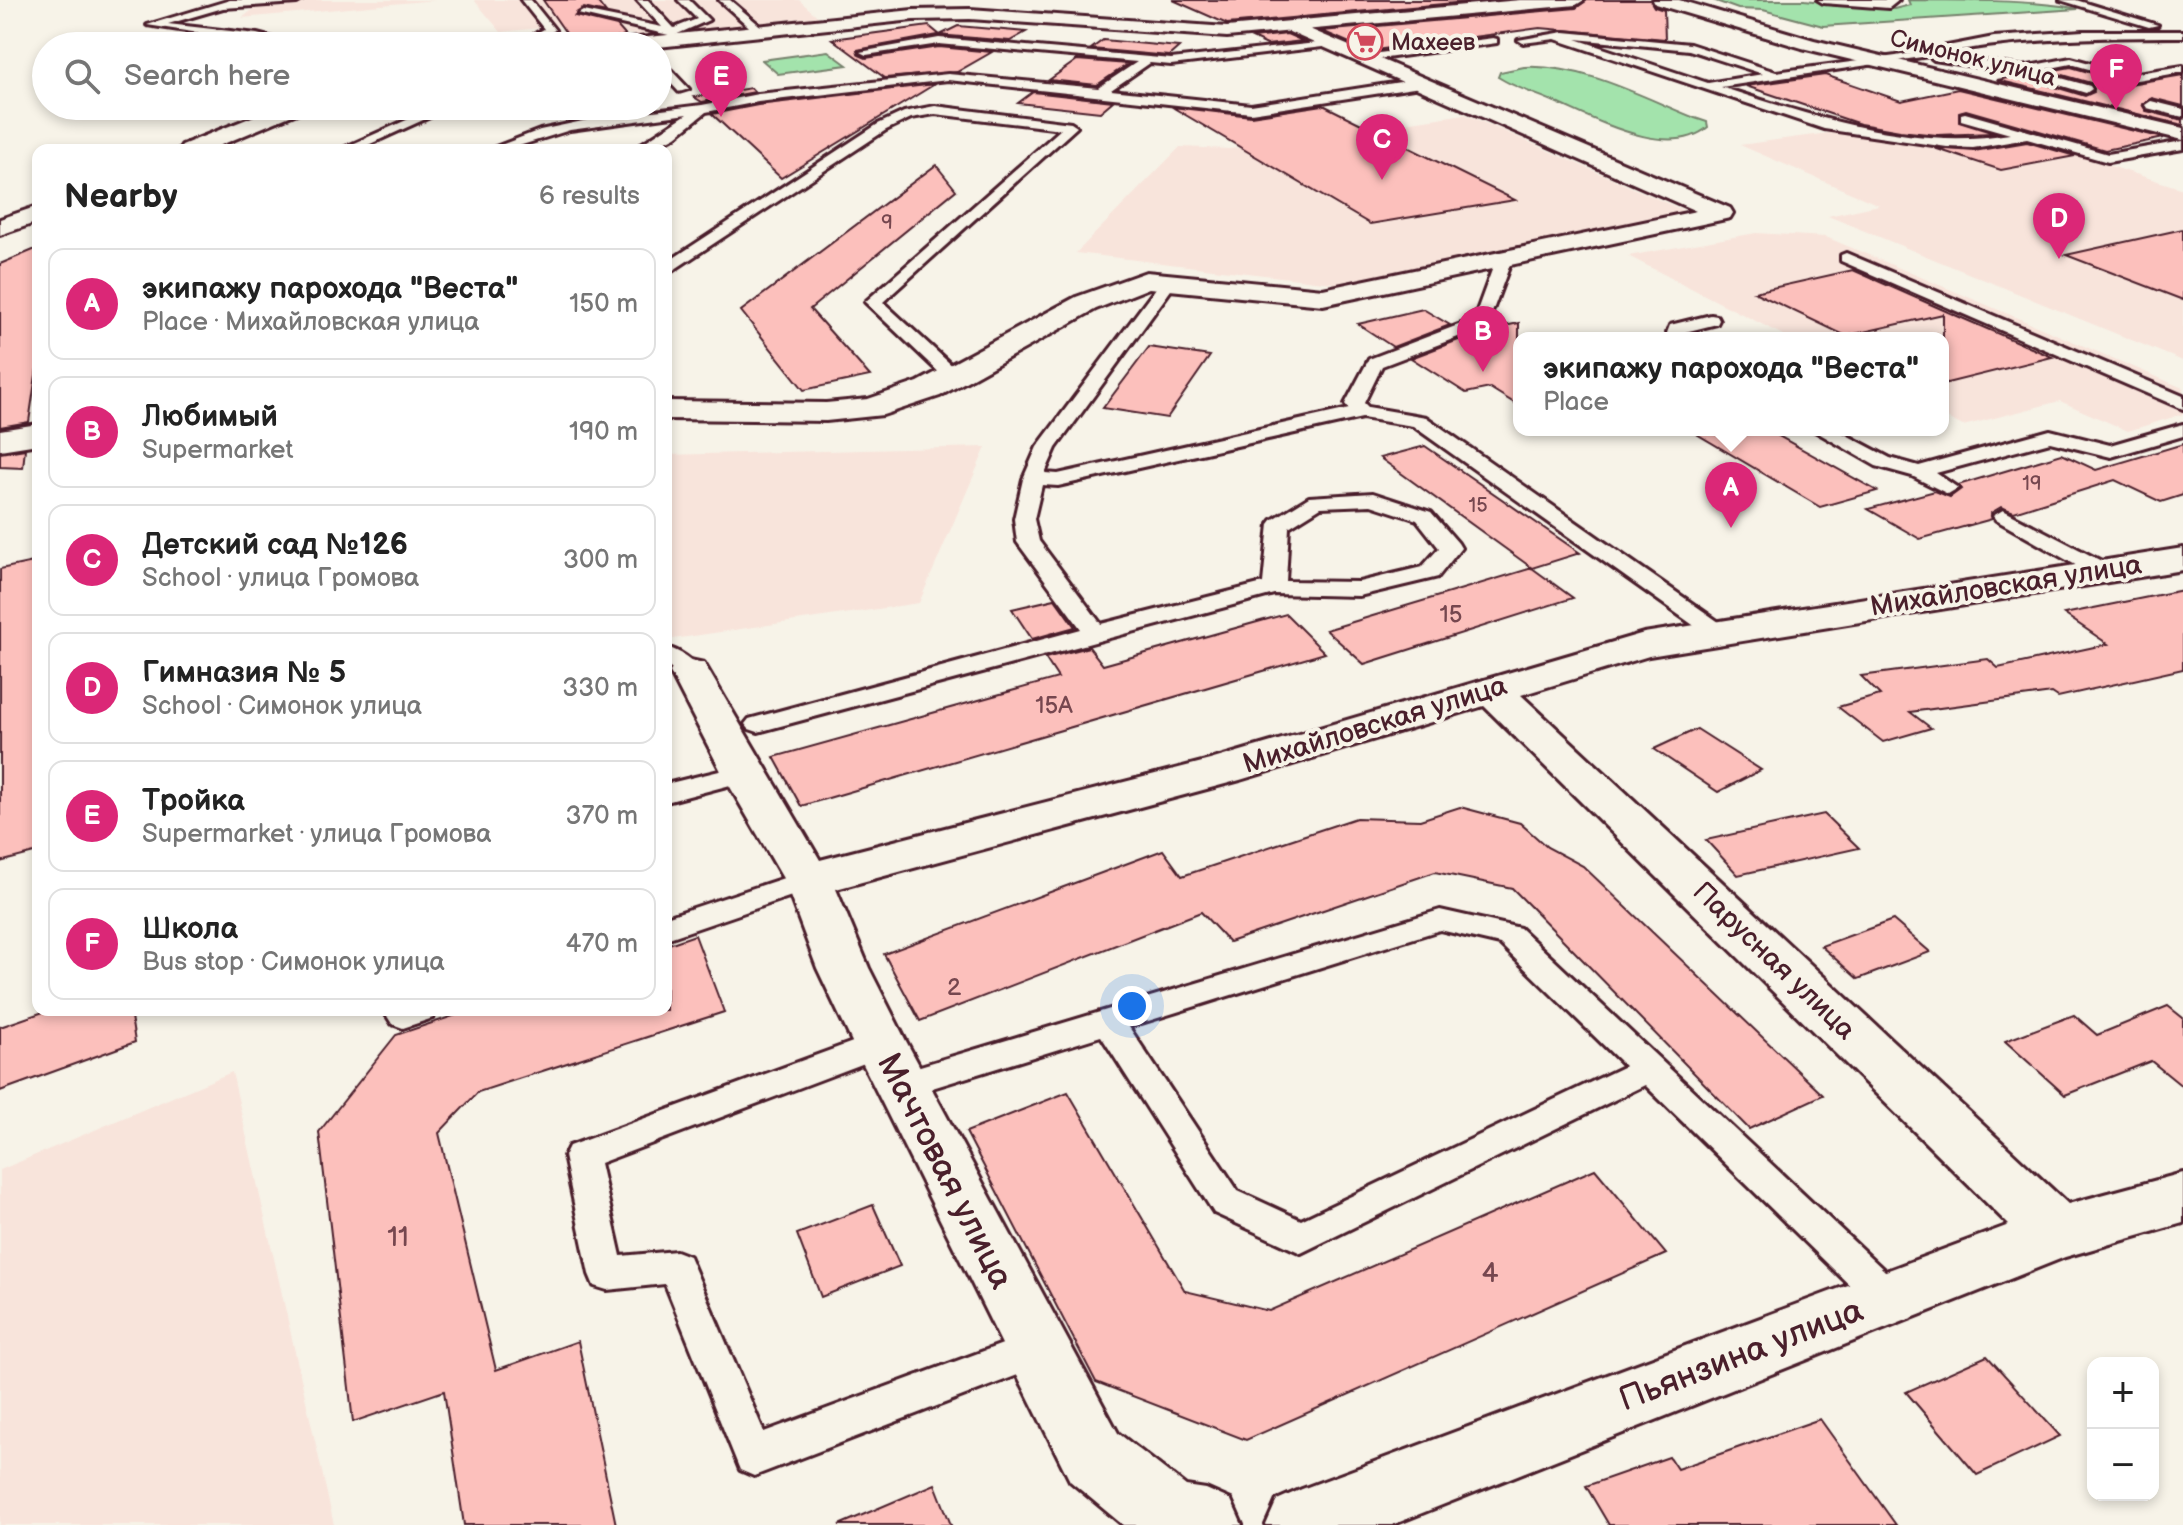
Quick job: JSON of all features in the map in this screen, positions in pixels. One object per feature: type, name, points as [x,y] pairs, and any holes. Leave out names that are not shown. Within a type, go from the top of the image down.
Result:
[{"type":"street","points":[[672,37],[913,15],[970,14],[1198,32],[1293,27],[1576,0]]},
{"type":"street","name":"Симонок улица","points":[[1661,0],[1742,26],[1878,61],[2183,134]]},
{"type":"street","points":[[672,410],[826,412],[872,408],[929,389],[1086,303],[1146,280],[1323,297],[1721,213],[1293,27]]},
{"type":"street","points":[[205,144],[263,120]]},
{"type":"street","points":[[0,228],[32,215]]},
{"type":"street","points":[[0,440],[32,435]]},
{"type":"street","name":"Михайловская улица","points":[[808,880],[1224,770],[1644,645],[2183,559]]},
{"type":"street","points":[[678,663],[808,880]]},
{"type":"street","name":"Парусная улица","points":[[1490,689],[2058,1233]]},
{"type":"street","name":"Мачтовая улица","points":[[808,880],[843,968],[890,1065],[1094,1457],[1171,1519],[1206,1525]]},
{"type":"street","name":"Пьянзина улица","points":[[1302,1525],[2058,1233],[2183,1198]]},
{"type":"lane","points":[[213,32],[152,25],[241,0]]},
{"type":"lane","points":[[210,8],[297,0]]},
{"type":"lane","points":[[526,0],[550,30],[546,32]]},
{"type":"lane","points":[[642,0],[676,36]]},
{"type":"lane","points":[[672,35],[676,36],[704,20],[683,0]]},
{"type":"lane","points":[[724,0],[760,31]]},
{"type":"lane","points":[[1823,0],[1889,5],[1894,0]]},
{"type":"lane","points":[[2053,0],[2077,4]]},
{"type":"lane","points":[[2065,0],[2183,34]]},
{"type":"lane","points":[[583,14],[659,32]]},
{"type":"lane","points":[[1705,86],[1878,61],[1994,40],[2083,34],[2183,34]]},
{"type":"lane","points":[[1523,40],[1555,36],[1690,47],[1778,75]]},
{"type":"lane","points":[[1555,36],[1824,125],[1857,132],[1973,144],[2027,135]]},
{"type":"lane","points":[[866,52],[939,41],[1171,62],[1331,43]]},
{"type":"lane","points":[[1364,58],[1493,41]]},
{"type":"lane","points":[[1919,54],[2020,70],[2086,89]]},
{"type":"lane","points":[[1100,92],[1148,60]]},
{"type":"lane","points":[[2020,70],[2071,61],[2131,78],[2183,69]]},
{"type":"lane","points":[[672,77],[683,89]]},
{"type":"lane","points":[[672,113],[758,98],[948,77],[1251,109],[1420,83]]},
{"type":"lane","points":[[2151,105],[2183,113]]},
{"type":"lane","points":[[650,144],[671,133],[702,109]]},
{"type":"lane","points":[[672,266],[882,127],[908,115],[935,110],[1071,127],[873,302],[953,376]]},
{"type":"lane","points":[[1965,117],[2108,158],[2183,145]]},
{"type":"lane","points":[[360,144],[416,120]]},
{"type":"lane","points":[[508,144],[568,128],[624,120]]},
{"type":"lane","points":[[2147,152],[2183,160]]},
{"type":"lane","points":[[1846,258],[2183,403]]},
{"type":"lane","points":[[1362,412],[1354,404],[1375,363],[1481,322],[1504,259]]},
{"type":"lane","points":[[1095,632],[1028,542],[1024,519],[1033,479],[1047,447],[1168,283]]},
{"type":"lane","points":[[1675,332],[1676,329],[1711,320]]},
{"type":"lane","points":[[1033,479],[1058,480],[1362,412],[1419,421],[1718,632]]},
{"type":"lane","points":[[1919,472],[2050,436],[2111,451],[2183,430]]},
{"type":"lane","points":[[1834,436],[1883,462],[1919,472],[1948,488]]},
{"type":"lane","points":[[758,724],[1095,632],[1274,587],[1359,589],[1430,572],[1450,548],[1424,516],[1373,499],[1316,501],[1279,524],[1274,587]]},
{"type":"lane","points":[[2003,516],[2103,571]]},
{"type":"lane","points":[[672,791],[744,773]]},
{"type":"lane","points":[[672,926],[808,880]]},
{"type":"lane","points":[[1038,1349],[754,1456],[676,1267],[607,1274],[581,1156],[890,1065],[1108,1021],[1440,920],[1510,936],[1888,1298]]},
{"type":"lane","points":[[1108,1021],[1226,1202],[1301,1237],[1648,1069]]},
{"type":"shaded area","points":[[265,0],[435,0],[242,18]]},
{"type":"shaded area","points":[[474,0],[799,0],[823,21],[672,35],[672,32],[620,32],[578,24],[501,32]]},
{"type":"shaded area","points":[[1465,114],[1685,211],[1349,285],[1076,253],[1180,147],[1230,149]]},
{"type":"shaded area","points":[[1836,132],[1968,147],[2022,138],[2183,189],[2183,361],[1828,216],[1879,205],[1740,145]]},
{"type":"shaded area","points":[[1756,233],[1826,237],[2183,388],[2183,414],[2128,431],[2060,401],[1963,426],[1949,419],[1949,332],[1777,332],[1628,256]]},
{"type":"shaded area","points":[[986,447],[919,603],[672,639],[672,455]]},
{"type":"shaded area","points":[[232,1072],[334,1525],[0,1525],[0,1170]]},
{"type":"green space","points":[[1713,0],[1804,0],[1894,9],[1910,5],[1908,0],[1971,0],[2078,9],[1823,26],[1763,10],[1738,9]]},
{"type":"green space","points":[[828,51],[847,65],[778,74],[762,60]]},
{"type":"green space","points":[[1546,67],[1590,76],[1707,122],[1708,127],[1692,136],[1673,139],[1632,133],[1498,77],[1500,72]]},
{"type":"building","points":[[543,0],[596,0],[606,13],[584,8],[575,16],[617,26],[622,32],[565,32]]},
{"type":"building","points":[[1173,0],[1487,0],[1227,24]]},
{"type":"building","points":[[1587,0],[1650,0],[1654,7],[1664,10],[1665,39],[1540,28],[1368,51],[1322,31],[1576,8]]},
{"type":"building","points":[[929,26],[940,35],[958,26],[1026,32],[1010,41],[938,35],[857,50],[859,55],[866,58],[939,47],[992,52],[957,72],[885,78],[832,39]]},
{"type":"building","points":[[1287,34],[1303,41],[1267,45],[1252,38]]},
{"type":"building","points":[[1103,40],[1179,47],[1169,56],[1091,49]]},
{"type":"building","points":[[1077,60],[1128,64],[1097,85],[1049,80]]},
{"type":"building","points":[[2071,67],[2130,84],[2183,75],[2183,106],[2152,98],[2142,104],[2146,111],[2183,120],[2183,125],[1997,80],[2018,76],[2085,96],[2094,92],[2091,83],[2049,71]]},
{"type":"building","points":[[1825,75],[1901,101],[1958,89],[2164,138],[2105,150],[1966,110],[1959,112],[1959,122],[1994,133],[1937,135],[1900,131],[1860,124],[1746,86]]},
{"type":"building","points":[[935,84],[781,178],[712,114],[758,105]]},
{"type":"building","points":[[751,88],[755,92],[702,102],[694,97]]},
{"type":"building","points":[[1033,92],[1113,101],[1100,112],[1018,103]]},
{"type":"building","points":[[1323,105],[1515,200],[1370,224],[1172,107],[1251,116]]},
{"type":"building","points":[[2027,142],[2075,156],[2001,170],[1934,148],[1974,151]]},
{"type":"building","points":[[936,165],[956,190],[810,309],[870,376],[804,390],[741,311]]},
{"type":"building","points":[[2183,229],[2183,300],[2066,255]]},
{"type":"building","points":[[32,251],[32,402],[29,422],[0,427],[0,264]]},
{"type":"building","points":[[1853,270],[2052,357],[1949,383],[1949,332],[1943,332],[1943,314],[1864,332],[1838,332],[1754,292]]},
{"type":"building","points":[[1423,309],[1450,325],[1393,347],[1358,324]]},
{"type":"building","points":[[1519,323],[1519,332],[1513,332],[1513,402],[1490,388],[1466,393],[1411,358],[1485,330]]},
{"type":"building","points":[[1149,347],[1210,356],[1167,418],[1103,408]]},
{"type":"building","points":[[1700,436],[1779,436],[1877,491],[1820,507]]},
{"type":"building","points":[[2183,444],[2183,495],[2161,502],[2115,480],[2014,512],[2001,507],[1991,513],[1992,519],[1920,539],[1868,509],[1935,491],[1950,497],[1961,489],[1958,485],[2062,454],[2096,470]]},
{"type":"building","points":[[1425,446],[1580,553],[1532,568],[1380,458]]},
{"type":"building","points":[[25,449],[23,468],[0,467],[0,453]]},
{"type":"building","points":[[32,562],[32,854],[0,862],[0,569]]},
{"type":"building","points":[[1532,568],[1573,598],[1364,664],[1326,630]]},
{"type":"building","points":[[2183,590],[2183,669],[2058,697],[2052,693],[1910,712],[1931,728],[1883,742],[1838,707],[1880,695],[1861,676],[1988,659],[1998,668],[2108,644],[2064,614]]},
{"type":"building","points":[[1055,599],[1075,627],[1032,639],[1012,609]]},
{"type":"building","points":[[1286,614],[1325,653],[801,806],[774,757],[1058,678],[1045,658],[1089,647],[1103,665]]},
{"type":"building","points":[[1697,729],[1761,770],[1718,792],[1654,749]]},
{"type":"building","points":[[1460,807],[1520,823],[1547,847],[1583,866],[1823,1095],[1749,1129],[1512,888],[1435,872],[1229,942],[1201,912],[920,1021],[884,954],[1163,850],[1182,876],[1356,818],[1420,820]]},
{"type":"building","points":[[1824,814],[1859,848],[1738,875],[1706,840]]},
{"type":"building","points":[[1893,920],[1930,952],[1858,979],[1821,946]]},
{"type":"building","points":[[695,935],[724,1012],[478,1092],[439,1133],[496,1370],[578,1341],[616,1525],[464,1525],[444,1391],[353,1422],[319,1132],[396,1035],[453,1016],[672,1016],[672,943]]},
{"type":"building","points":[[2168,1006],[2183,1018],[2183,1087],[2151,1061],[2065,1095],[2005,1041],[2074,1015],[2097,1035]]},
{"type":"building","points":[[32,1016],[131,1016],[135,1042],[0,1091],[0,1027]]},
{"type":"building","points":[[1068,1092],[1185,1291],[1269,1311],[1595,1169],[1666,1254],[1246,1440],[1096,1382],[966,1132]]},
{"type":"building","points":[[873,1205],[900,1266],[821,1297],[797,1234]]},
{"type":"building","points":[[1987,1356],[2060,1436],[1977,1475],[1906,1392]]},
{"type":"building","points":[[1820,1419],[1896,1525],[1609,1525],[1586,1486],[1669,1457],[1677,1469]]},
{"type":"building","points":[[935,1484],[951,1525],[839,1525]]},
{"type":"place","name":"Махеев","points":[[1365,42]]},
{"type":"place","name":"Школа","points":[[2116,110]]},
{"type":"place","name":"Тройка","points":[[721,117]]},
{"type":"place","name":"Детский сад №126","points":[[1382,180]]},
{"type":"place","name":"Гимназия № 5","points":[[2059,259]]},
{"type":"place","name":"Любимый","points":[[1483,372]]},
{"type":"place","name":"экипажу парохода \"Веста\"","points":[[1731,528]]}]
